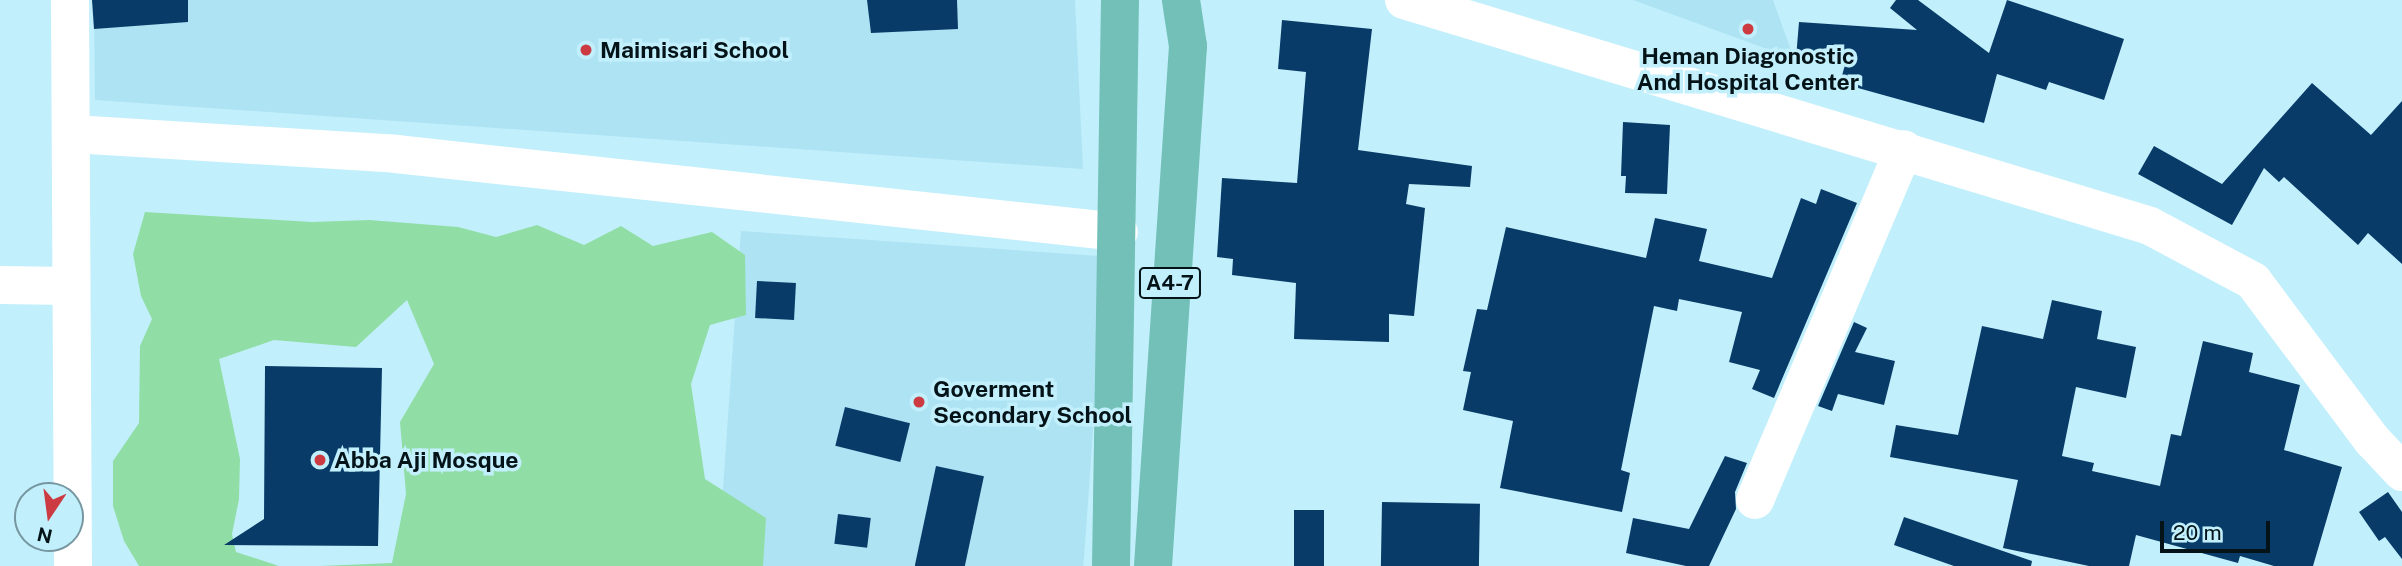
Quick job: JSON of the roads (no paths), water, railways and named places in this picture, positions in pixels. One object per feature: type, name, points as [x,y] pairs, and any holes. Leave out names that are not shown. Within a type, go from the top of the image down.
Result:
[{"type":"highway","name":"A4-7","points":[[1111,566],[1119,232],[1120,0]]},
{"type":"highway","name":"A4-7","points":[[1153,566],[1188,46],[1181,0]]},
{"type":"highway","points":[[1116,342],[1166,348]]},
{"type":"street","points":[[70,0],[73,134],[70,286],[73,566]]},
{"type":"street","points":[[1404,0],[1904,149],[2150,226],[2253,281],[2372,440],[2402,472]]},
{"type":"street","points":[[73,134],[396,153],[1119,232]]},
{"type":"street","points":[[1755,500],[1904,149]]},
{"type":"street","points":[[0,285],[70,286]]},
{"type":"place","name":"Heman Diagonostic And Hospital Center","points":[[1748,29]]},
{"type":"place","name":"Maimisari School","points":[[586,50]]},
{"type":"place","name":"Goverment Secondary School","points":[[919,402]]},
{"type":"place","name":"Abba Aji Mosque","points":[[320,460]]}]
